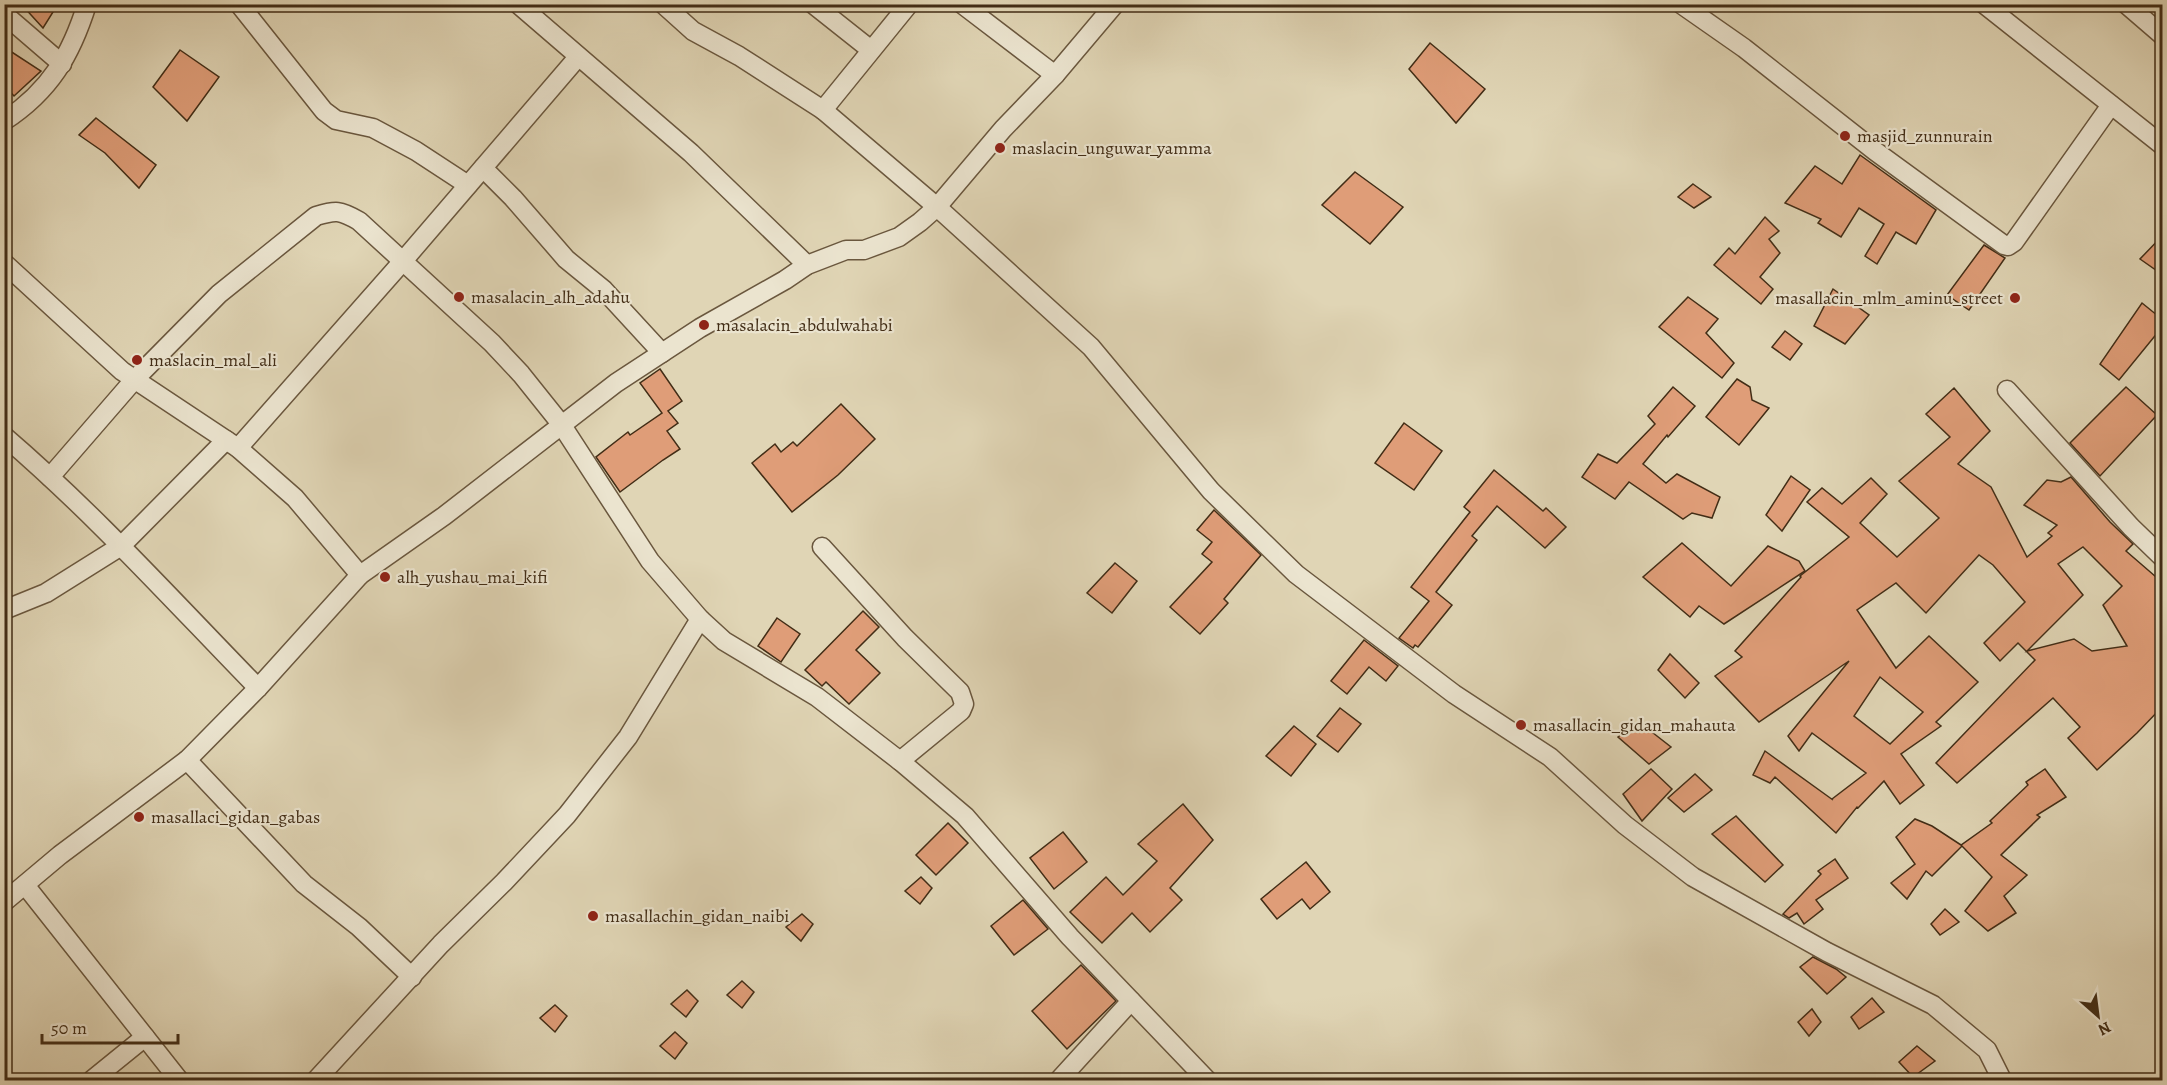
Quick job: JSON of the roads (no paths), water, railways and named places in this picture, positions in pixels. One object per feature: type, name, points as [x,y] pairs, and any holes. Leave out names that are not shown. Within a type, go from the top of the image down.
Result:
[{"type":"street","points":[[4,121],[45,87],[62,64],[76,38],[87,4]]},
{"type":"street","points":[[239,4],[324,111],[336,120],[373,128],[416,151],[468,185]]},
{"type":"street","points":[[663,4],[693,31],[739,56],[823,110],[937,207],[1091,347],[1211,490],[1296,574],[1454,694],[1550,757],[1625,825],[1693,877],[1827,952],[1933,1005],[1987,1050],[2002,1080]]},
{"type":"street","points":[[813,4],[871,50]]},
{"type":"street","points":[[823,110],[909,4]]},
{"type":"street","points":[[962,4],[1055,75]]},
{"type":"street","points":[[1681,4],[1744,48],[1875,151],[2008,246],[2014,242],[2111,105]]},
{"type":"street","points":[[1984,4],[2163,145]]},
{"type":"street","points":[[2126,4],[2163,35]]},
{"type":"street","points":[[521,6],[691,153],[807,265]]},
{"type":"street","points":[[4,902],[122,807],[187,760],[258,688],[360,575],[444,516],[616,383],[700,328],[807,265],[846,250],[864,250],[899,237],[921,222],[937,207],[1003,129],[1055,75],[1109,6]]},
{"type":"street","points":[[4,15],[62,64]]},
{"type":"street","points":[[4,610],[46,593],[121,546],[232,444],[403,261],[578,57]]},
{"type":"street","points":[[483,168],[513,198],[566,259],[604,290],[662,353]]},
{"type":"street","points":[[50,477],[134,380],[219,294],[316,216],[333,210],[345,213],[358,221],[403,261],[492,343],[521,374],[561,424],[650,561],[700,620],[724,641],[817,697],[900,761],[965,816],[1070,937],[1207,1080]]},
{"type":"street","points":[[4,262],[122,371],[232,444],[295,498],[360,575]]},
{"type":"street","points":[[2007,390],[2131,527],[2163,557]]},
{"type":"street","points":[[4,436],[121,546],[258,688]]},
{"type":"street","points":[[822,547],[898,631],[960,692],[964,704],[961,711],[900,761]]},
{"type":"street","points":[[317,1080],[567,815],[628,737],[700,620]]},
{"type":"street","points":[[187,760],[304,884],[359,927],[412,977]]},
{"type":"street","points":[[25,885],[179,1080]]},
{"type":"street","points":[[1059,1080],[1131,1001]]},
{"type":"street","points":[[92,1080],[145,1037]]},
{"type":"place","name":"masjid_zunnurain","points":[[1845,136]]},
{"type":"place","name":"maslacin_unguwar_yamma","points":[[1000,148]]},
{"type":"place","name":"masalacin_alh_adahu","points":[[459,297]]},
{"type":"place","name":"masallacin_mlm_aminu_street","points":[[2015,298]]},
{"type":"place","name":"masalacin_abdulwahabi","points":[[704,325]]},
{"type":"place","name":"maslacin_mal_ali","points":[[137,360]]},
{"type":"place","name":"alh_yushau_mai_kifi","points":[[385,577]]},
{"type":"place","name":"masallacin_gidan_mahauta","points":[[1521,725]]},
{"type":"place","name":"masallaci_gidan_gabas","points":[[139,817]]},
{"type":"place","name":"masallachin_gidan_naibi","points":[[593,916]]}]
